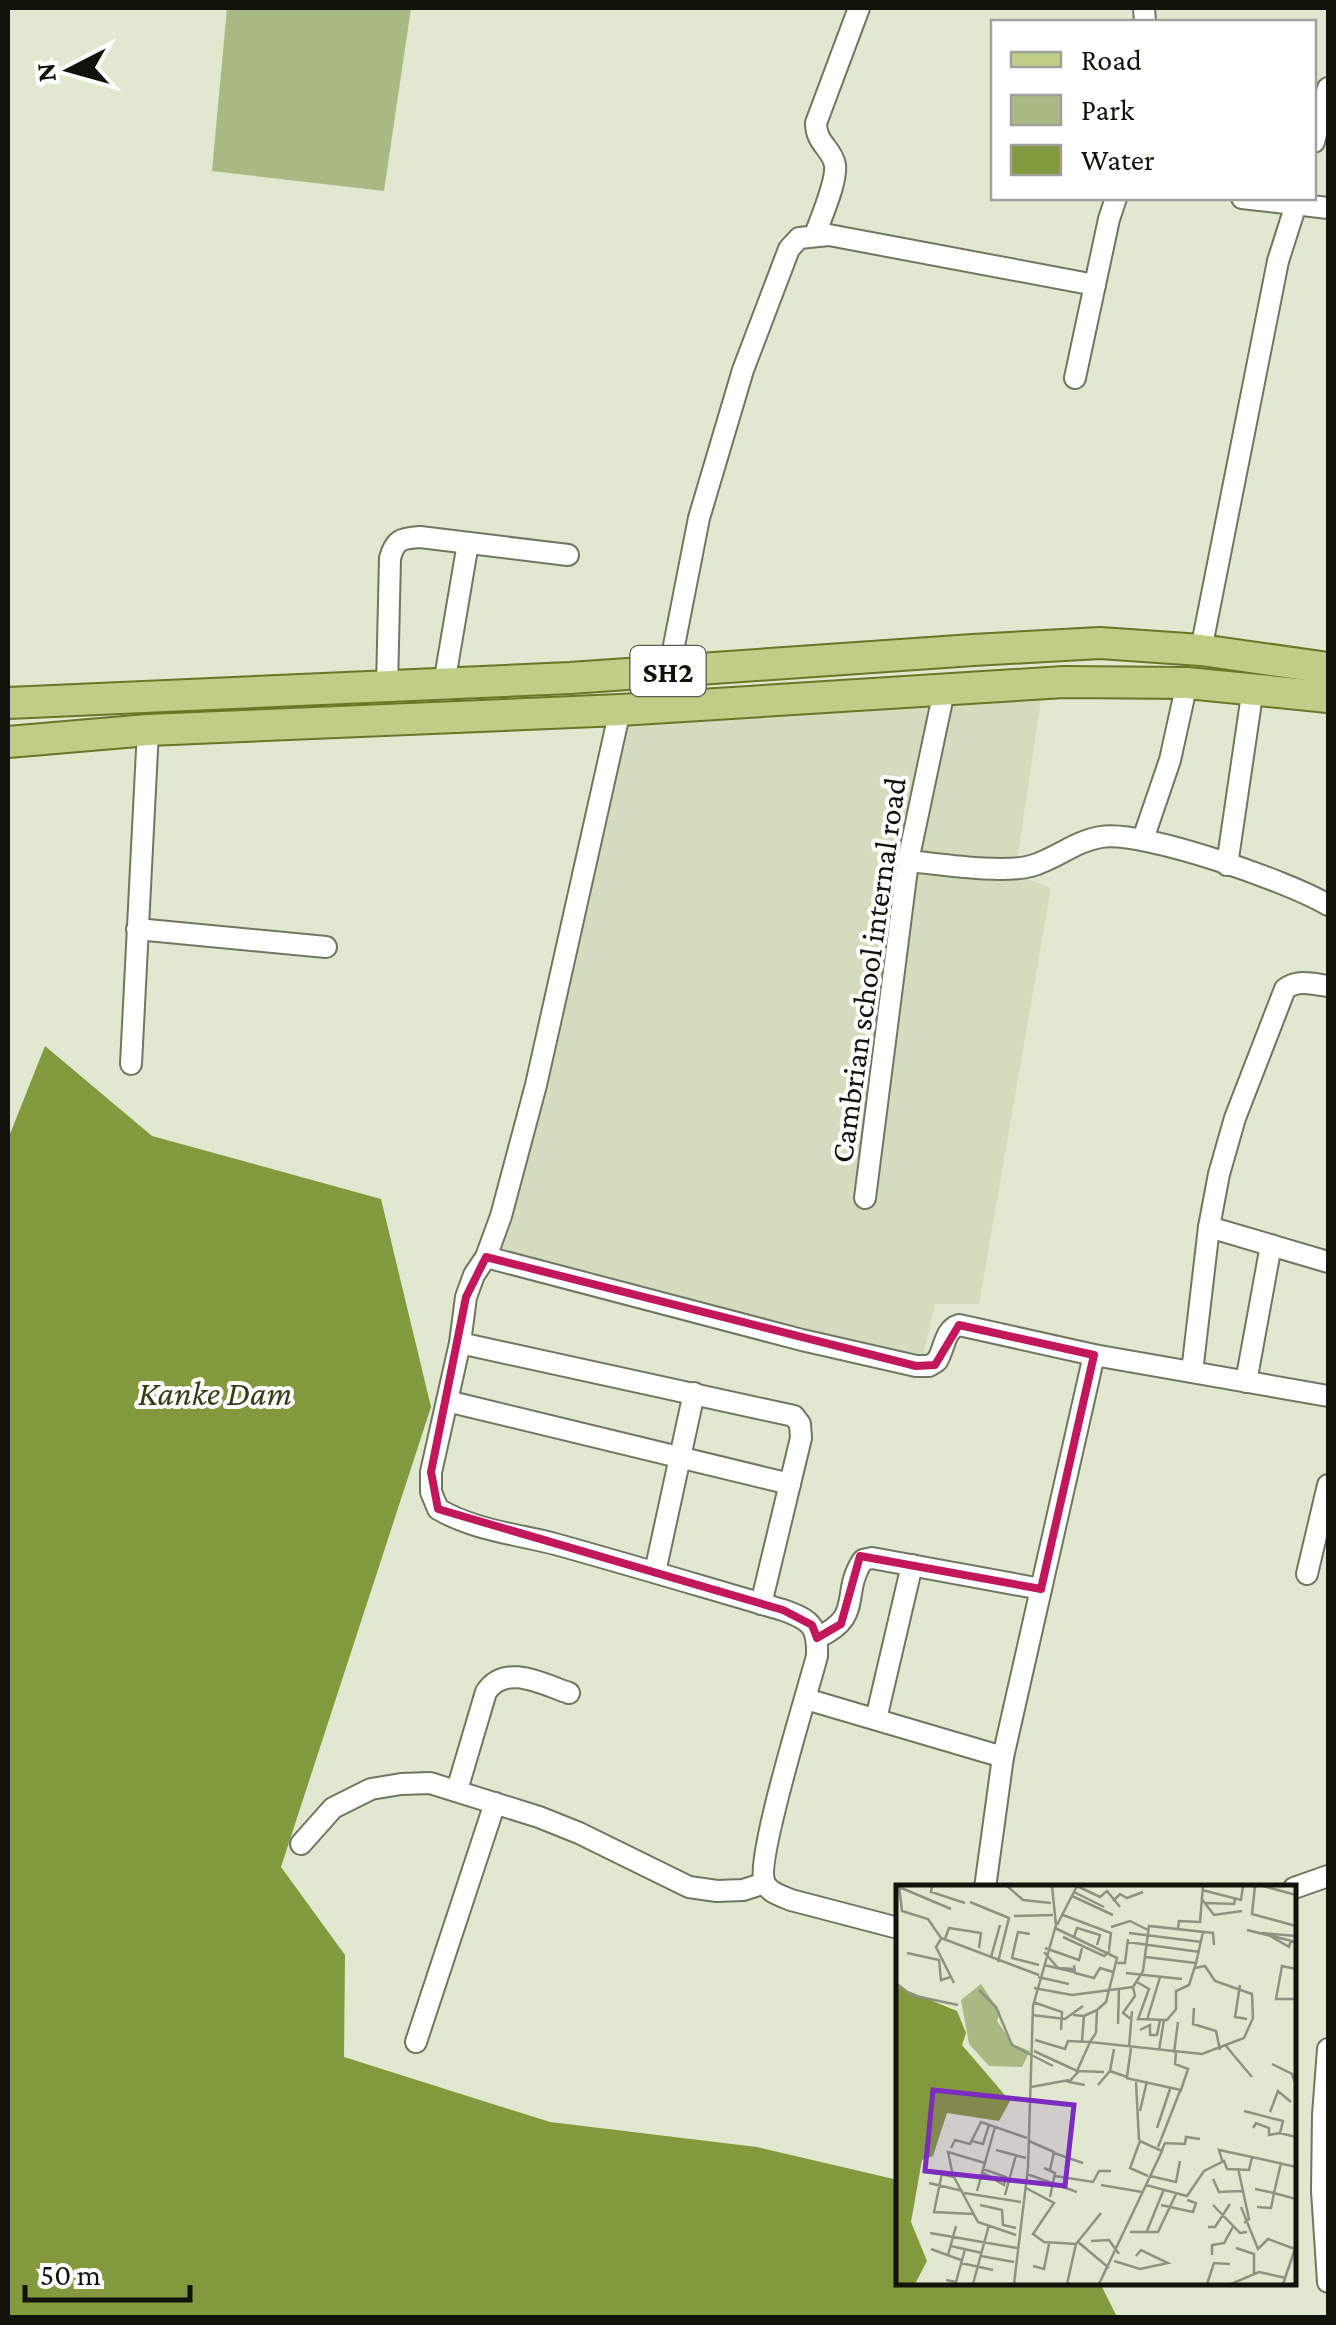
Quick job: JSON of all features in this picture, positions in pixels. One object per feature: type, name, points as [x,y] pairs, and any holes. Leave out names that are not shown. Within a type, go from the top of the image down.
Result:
[{"type":"main road","name":"SH2","points":[[8,703],[444,684],[1100,644],[1201,650],[1328,668]]},
{"type":"main road","name":"SH2","points":[[8,742],[148,730],[620,710],[1064,682],[1188,682],[1328,696]]},
{"type":"street","points":[[815,234],[833,182],[834,165],[816,135],[816,123],[859,8]]},
{"type":"street","points":[[1316,134],[1328,88]]},
{"type":"street","points":[[1075,378],[1114,200]]},
{"type":"street","points":[[1201,650],[1278,262],[1297,201],[1328,208]]},
{"type":"street","points":[[669,671],[699,518],[744,370],[789,249],[799,238],[829,235],[1095,285]]},
{"type":"street","points":[[387,687],[390,558],[394,544],[402,538],[568,555]]},
{"type":"street","points":[[444,684],[468,543]]},
{"type":"street","points":[[1143,839],[1170,760],[1188,682]]},
{"type":"street","points":[[1228,865],[1254,688]]},
{"type":"street","name":"Cambrian school internal road","points":[[865,1198],[908,861],[944,691]]},
{"type":"street","points":[[620,710],[536,1085],[506,1200],[466,1298],[431,1492],[438,1509],[469,1524],[655,1572],[800,1616],[812,1624],[817,1638],[816,1656],[771,1822],[762,1865],[765,1883],[775,1894],[791,1900],[896,1927]]},
{"type":"street","points":[[132,1064],[148,730]]},
{"type":"street","points":[[908,861],[1026,867],[1050,859],[1076,843],[1105,836],[1143,839],[1295,888],[1328,906]]},
{"type":"street","points":[[137,929],[326,946]]},
{"type":"street","points":[[1192,1372],[1209,1227],[1235,1118],[1280,998],[1292,983],[1328,986]]},
{"type":"street","points":[[1209,1227],[1328,1262]]},
{"type":"street","points":[[1246,1382],[1271,1245]]},
{"type":"street","points":[[486,1256],[785,1336],[916,1366],[929,1366],[937,1361],[947,1334],[960,1325],[1094,1354],[1328,1396]]},
{"type":"street","points":[[460,1343],[794,1416],[800,1424],[800,1438],[761,1604]]},
{"type":"street","points":[[985,1885],[1004,1757],[1094,1354]]},
{"type":"street","points":[[655,1572],[694,1393]]},
{"type":"street","points":[[447,1400],[790,1484]]},
{"type":"street","points":[[1308,1574],[1328,1485]]},
{"type":"street","points":[[817,1638],[841,1624],[858,1568],[863,1560],[872,1558],[1041,1589]]},
{"type":"street","points":[[876,1720],[912,1566]]},
{"type":"street","points":[[457,1790],[486,1692],[493,1681],[516,1676],[570,1692]]},
{"type":"street","points":[[806,1699],[1004,1757]]},
{"type":"street","points":[[300,1844],[332,1808],[371,1789],[430,1783],[579,1833],[689,1886],[717,1892],[765,1883]]},
{"type":"street","points":[[416,2042],[495,1803]]},
{"type":"street","points":[[1296,1887],[1328,1876]]},
{"type":"street","points":[[1328,2049],[1322,2192],[1328,2282]]},
{"type":"highlighted area","points":[[486,1257],[916,1366],[935,1365],[959,1325],[1094,1355],[1041,1589],[860,1556],[841,1624],[817,1638],[812,1625],[783,1610],[438,1509],[431,1472],[466,1297]]},
{"type":"shaded area","points":[[1043,686],[1015,874],[1051,888],[979,1304],[935,1304],[921,1365],[491,1250],[616,725]]},
{"type":"green space","points":[[227,8],[411,8],[384,191],[212,171]]},
{"type":"water","name":"Kanke Dam","points":[[45,1046],[152,1136],[381,1199],[431,1407],[281,1867],[345,1955],[344,2057],[550,2122],[757,2147],[896,2180],[896,2285],[1101,2285],[1117,2317],[8,2317],[8,1139]]}]
